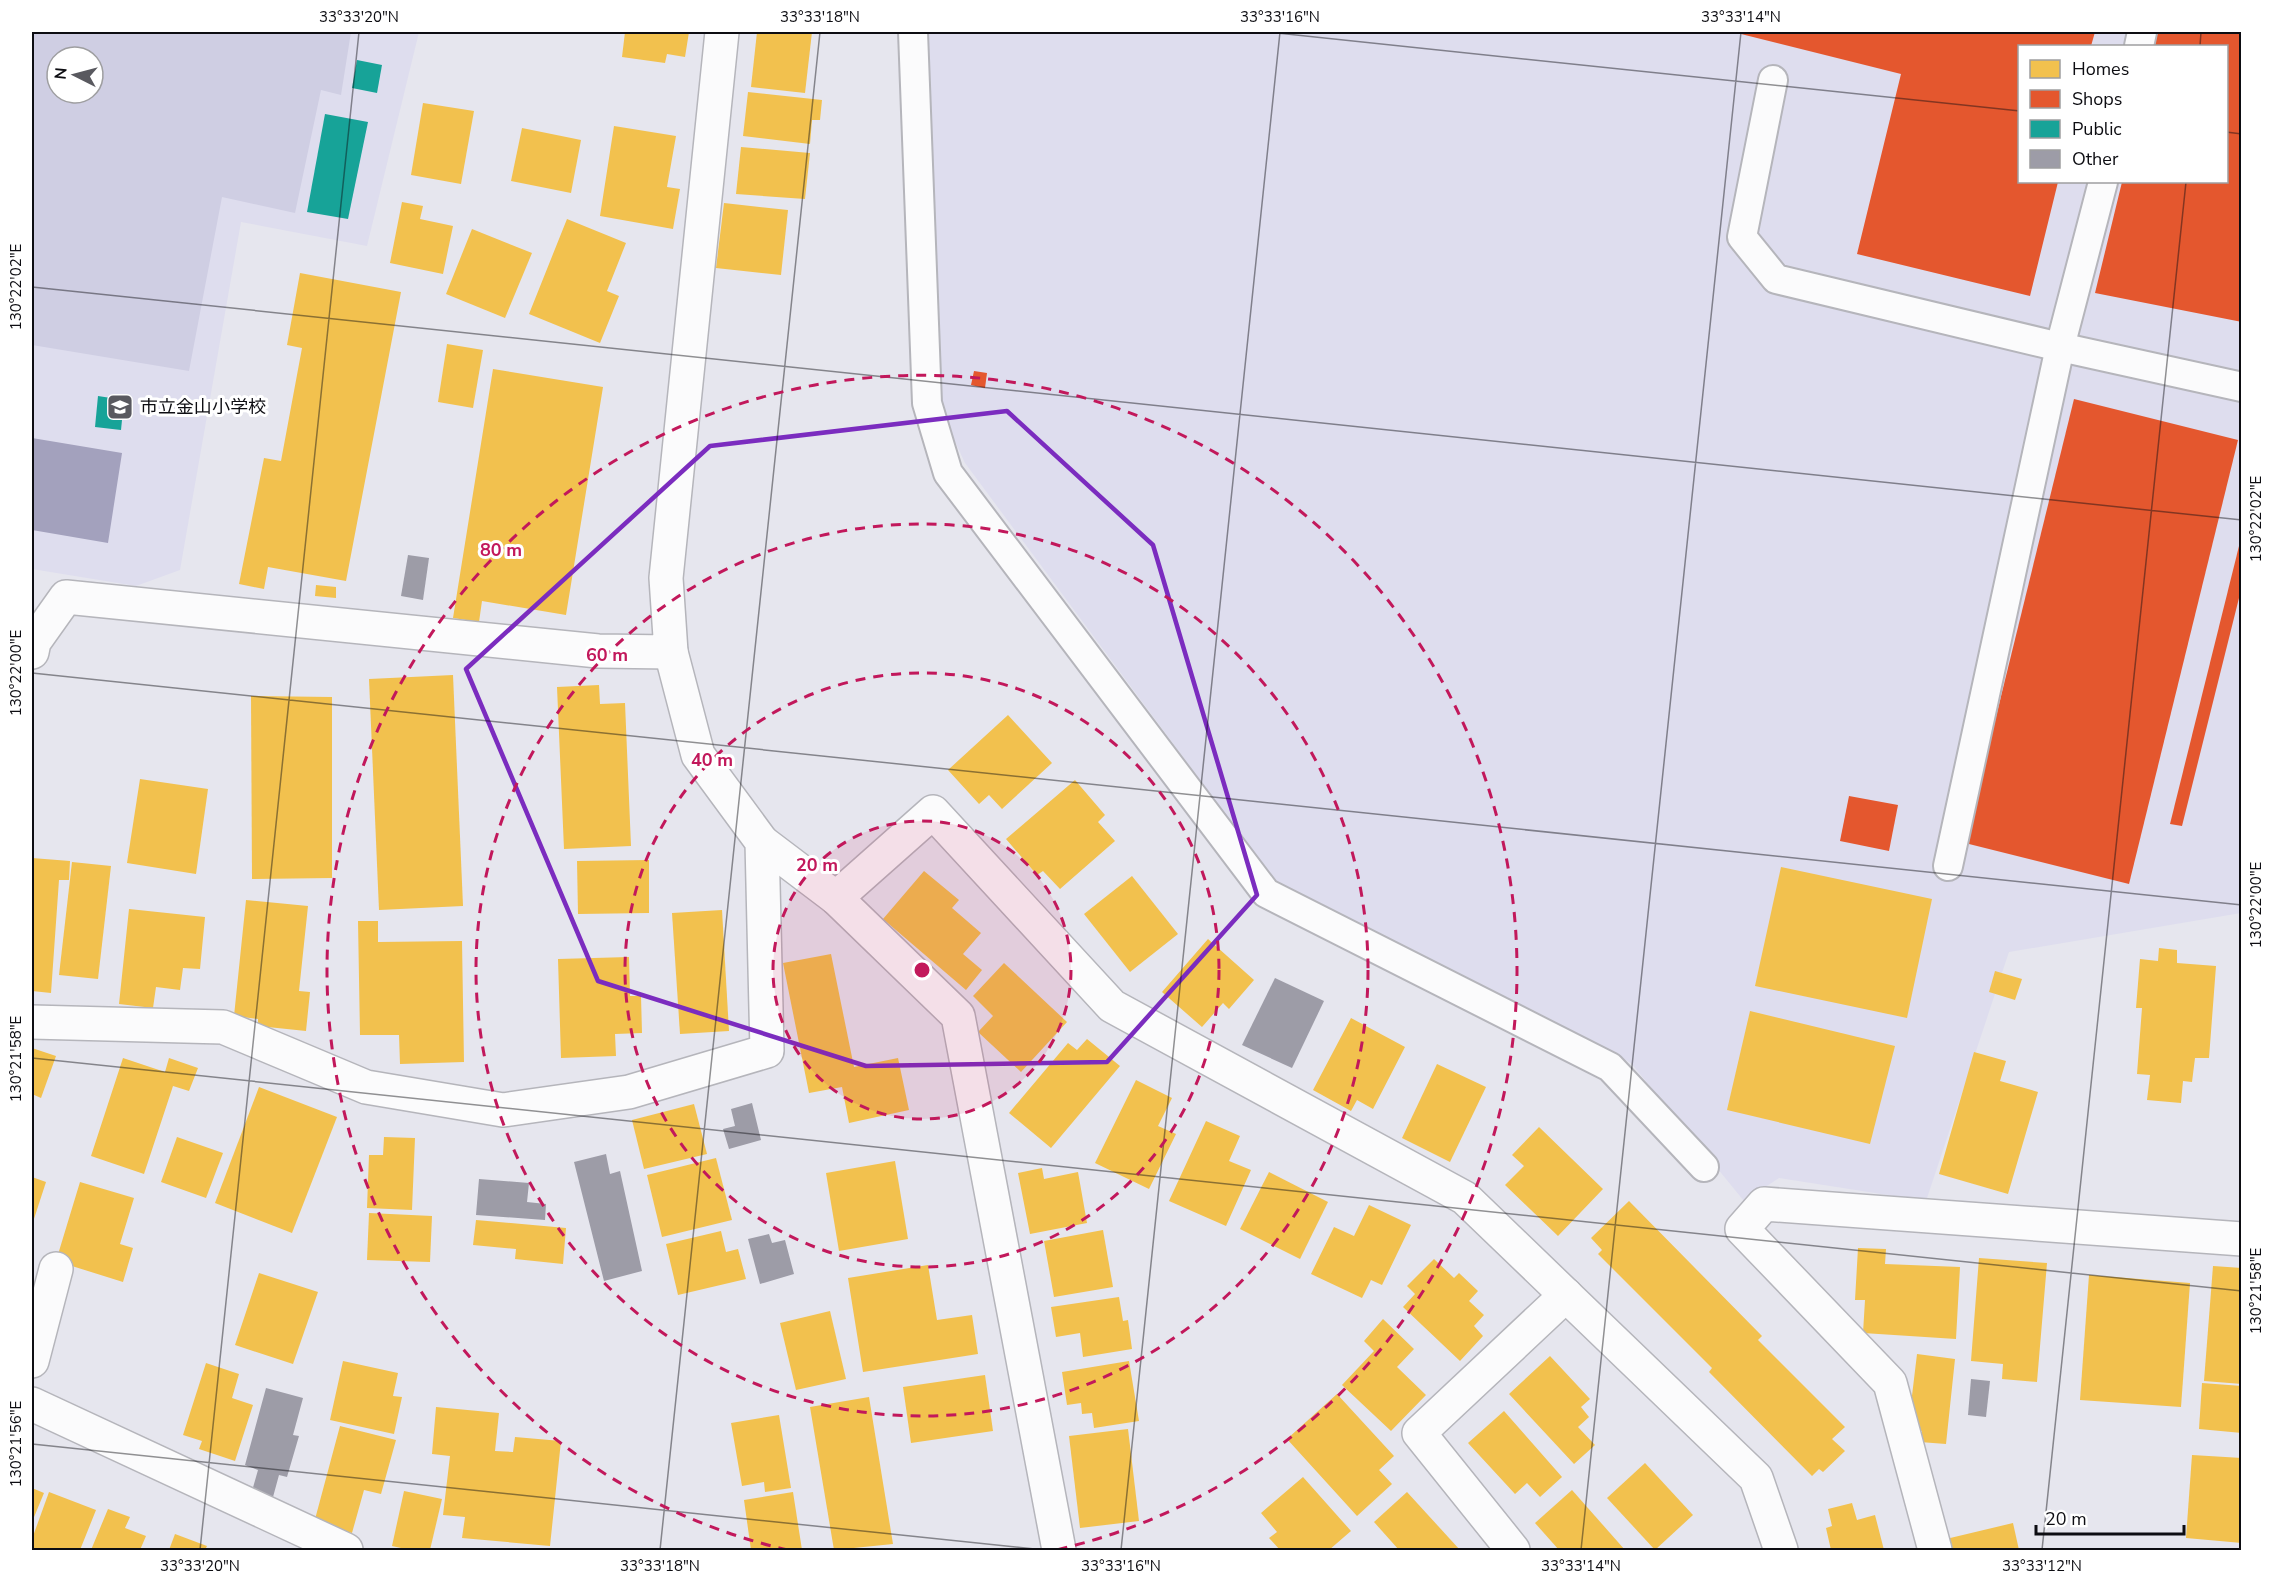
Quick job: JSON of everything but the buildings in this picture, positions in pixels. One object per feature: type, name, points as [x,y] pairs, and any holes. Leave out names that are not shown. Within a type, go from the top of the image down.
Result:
[{"type":"street","points":[[722,32],[666,578],[671,652],[698,754],[762,842],[836,898],[957,1016],[1059,1551]]},
{"type":"street","points":[[32,652],[34,642],[66,597],[598,651],[671,652]]},
{"type":"street","points":[[836,898],[933,812],[1112,1006],[1465,1198],[1756,1478],[1781,1551]]},
{"type":"street","points":[[32,1022],[223,1027],[366,1087],[503,1110],[629,1092],[767,1050],[762,842]]},
{"type":"street","points":[[1935,1551],[1890,1383],[1742,1229],[1764,1204],[2241,1239]]},
{"type":"street","points":[[32,1361],[56,1269]]},
{"type":"street","points":[[1513,1551],[1419,1433],[1566,1295]]},
{"type":"street","points":[[32,1404],[346,1551]]},
{"type":"lane","points":[[913,32],[927,403],[948,473],[1266,893],[1610,1067],[1704,1167]]},
{"type":"lane","points":[[1773,80],[1742,237],[1776,279],[2060,347],[2241,387]]},
{"type":"lane","points":[[1948,866],[2060,347],[2103,183]]},
{"type":"highlighted area","points":[[1007,411],[1153,545],[1257,895],[1107,1062],[866,1066],[598,981],[466,669],[710,446]]},
{"type":"shaded area","name":"市立金山小学校","points":[[32,32],[419,32],[367,246],[241,222],[180,570],[136,586],[32,569]]},
{"type":"shaded area","points":[[32,32],[351,32],[341,95],[321,90],[295,213],[222,197],[189,371],[32,345]]},
{"type":"shaded area","points":[[927,32],[2241,32],[2241,913],[2009,952],[1926,1201],[1779,1178],[1744,1201],[1631,1063],[1275,881],[965,463],[941,411]]},
{"type":"shaded area","points":[[32,438],[122,453],[108,543],[32,530]]},
{"type":"place","name":"市立金山小学校","points":[[120,407]]}]
